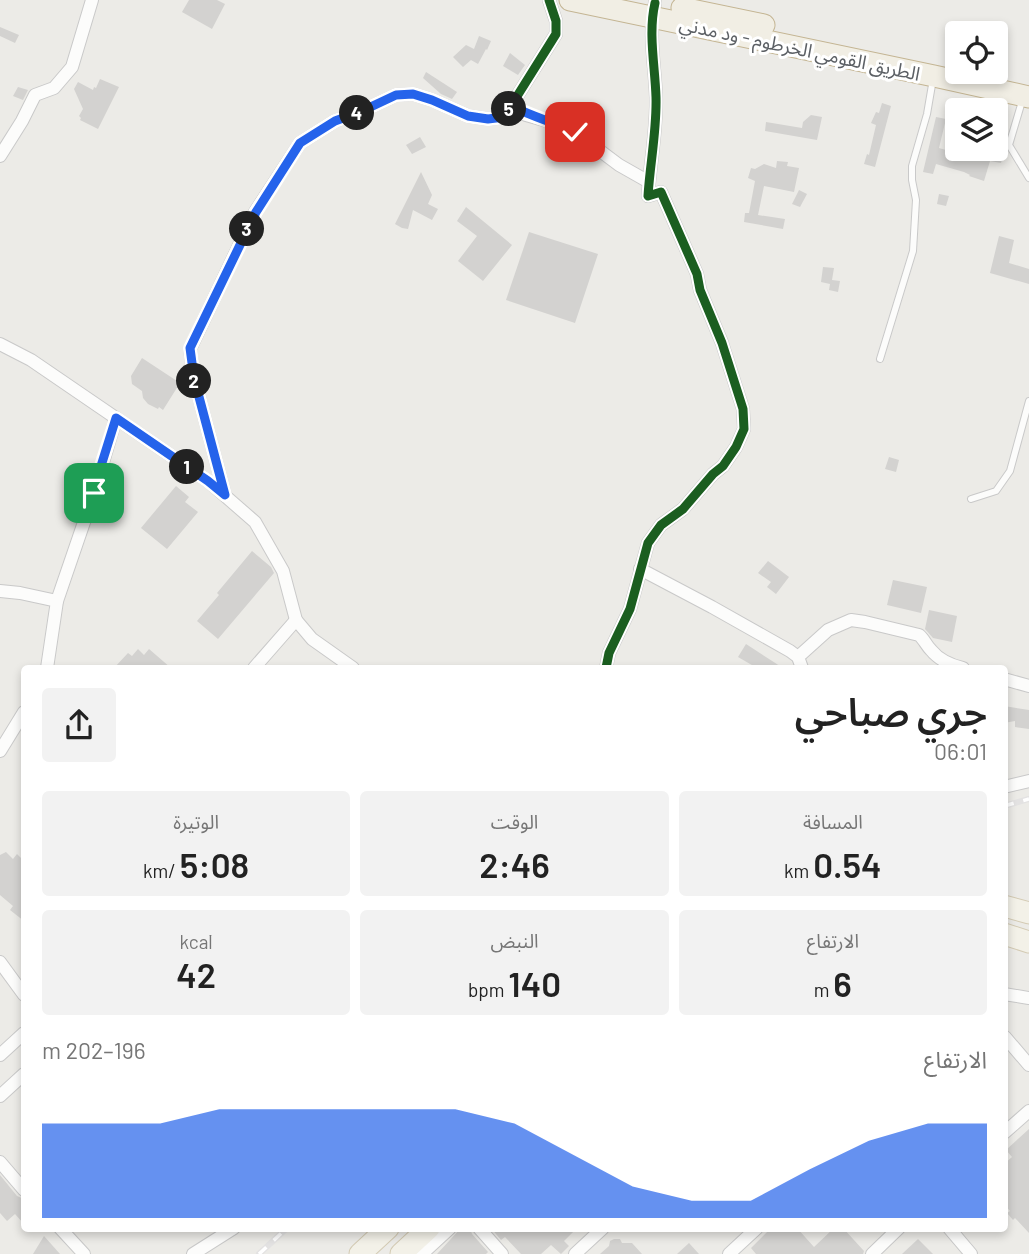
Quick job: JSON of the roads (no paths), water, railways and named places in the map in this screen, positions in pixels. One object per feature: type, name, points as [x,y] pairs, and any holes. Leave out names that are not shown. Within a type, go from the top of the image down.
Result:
[{"type":"highway","name":"الطريق القومي الخرطوم - ود مدني","points":[[570,0],[650,5],[945,65]]},
{"type":"highway","name":"الطريق القومي الخرطوم - ود مدني","points":[[650,5],[933,76],[1027,92]]},
{"type":"highway","points":[[1007,84],[1027,92]]},
{"type":"main road","points":[[1008,907],[1029,913]]},
{"type":"main road","points":[[1008,935],[1029,942]]},
{"type":"main road","points":[[360,1254],[384,1232]]},
{"type":"main road","points":[[401,1254],[425,1232]]},
{"type":"street","points":[[0,156],[35,95],[54,89],[72,67],[92,0]]},
{"type":"street","points":[[225,495],[194,378],[190,348],[256,212],[300,143],[335,121],[396,95],[413,94],[468,116],[488,119],[504,117],[556,34],[556,21],[549,0]]},
{"type":"street","points":[[607,665],[609,653],[630,609],[648,543],[661,524],[683,509],[723,466],[744,429],[743,409],[722,343],[700,290],[697,274],[661,192],[648,196],[656,98],[650,5]]},
{"type":"street","points":[[512,106],[575,132],[619,165],[649,182]]},
{"type":"street","points":[[0,344],[31,360],[208,481],[255,522],[283,571],[296,620],[312,639],[349,665]]},
{"type":"street","points":[[47,665],[57,601],[116,418]]},
{"type":"street","points":[[640,569],[756,631],[800,663],[828,630],[851,620],[919,635],[940,659],[950,665]]},
{"type":"street","points":[[0,591],[57,601]]},
{"type":"street","points":[[257,665],[296,620]]},
{"type":"street","points":[[1008,680],[1029,686]]},
{"type":"street","points":[[0,751],[21,717]]},
{"type":"street","points":[[1008,786],[1029,781]]},
{"type":"street","points":[[0,962],[21,991]]},
{"type":"street","points":[[1008,994],[1029,998]]},
{"type":"street","points":[[0,1055],[21,1036]]},
{"type":"street","points":[[1008,1040],[1029,1065]]},
{"type":"street","points":[[0,1096],[21,1077]]},
{"type":"street","points":[[1008,1129],[1029,1111]]},
{"type":"street","points":[[0,1162],[21,1186]]},
{"type":"street","points":[[64,1232],[84,1254]]},
{"type":"street","points":[[194,1254],[228,1232]]},
{"type":"street","points":[[422,1254],[446,1232]]},
{"type":"street","points":[[483,1232],[502,1254]]},
{"type":"street","points":[[575,1254],[599,1232]]},
{"type":"street","points":[[729,1254],[753,1232]]},
{"type":"street","points":[[872,1254],[895,1232]]},
{"type":"street","points":[[952,1232],[971,1254]]},
{"type":"lane","points":[[880,359],[913,251],[916,200],[912,166],[927,114],[933,76]]},
{"type":"lane","points":[[1027,92],[1009,145],[1029,178]]},
{"type":"lane","points":[[971,499],[996,491],[1010,471],[1029,401]]},
{"type":"railway","points":[[1008,805],[1029,799]]},
{"type":"railway","points":[[259,1254],[283,1232]]}]
